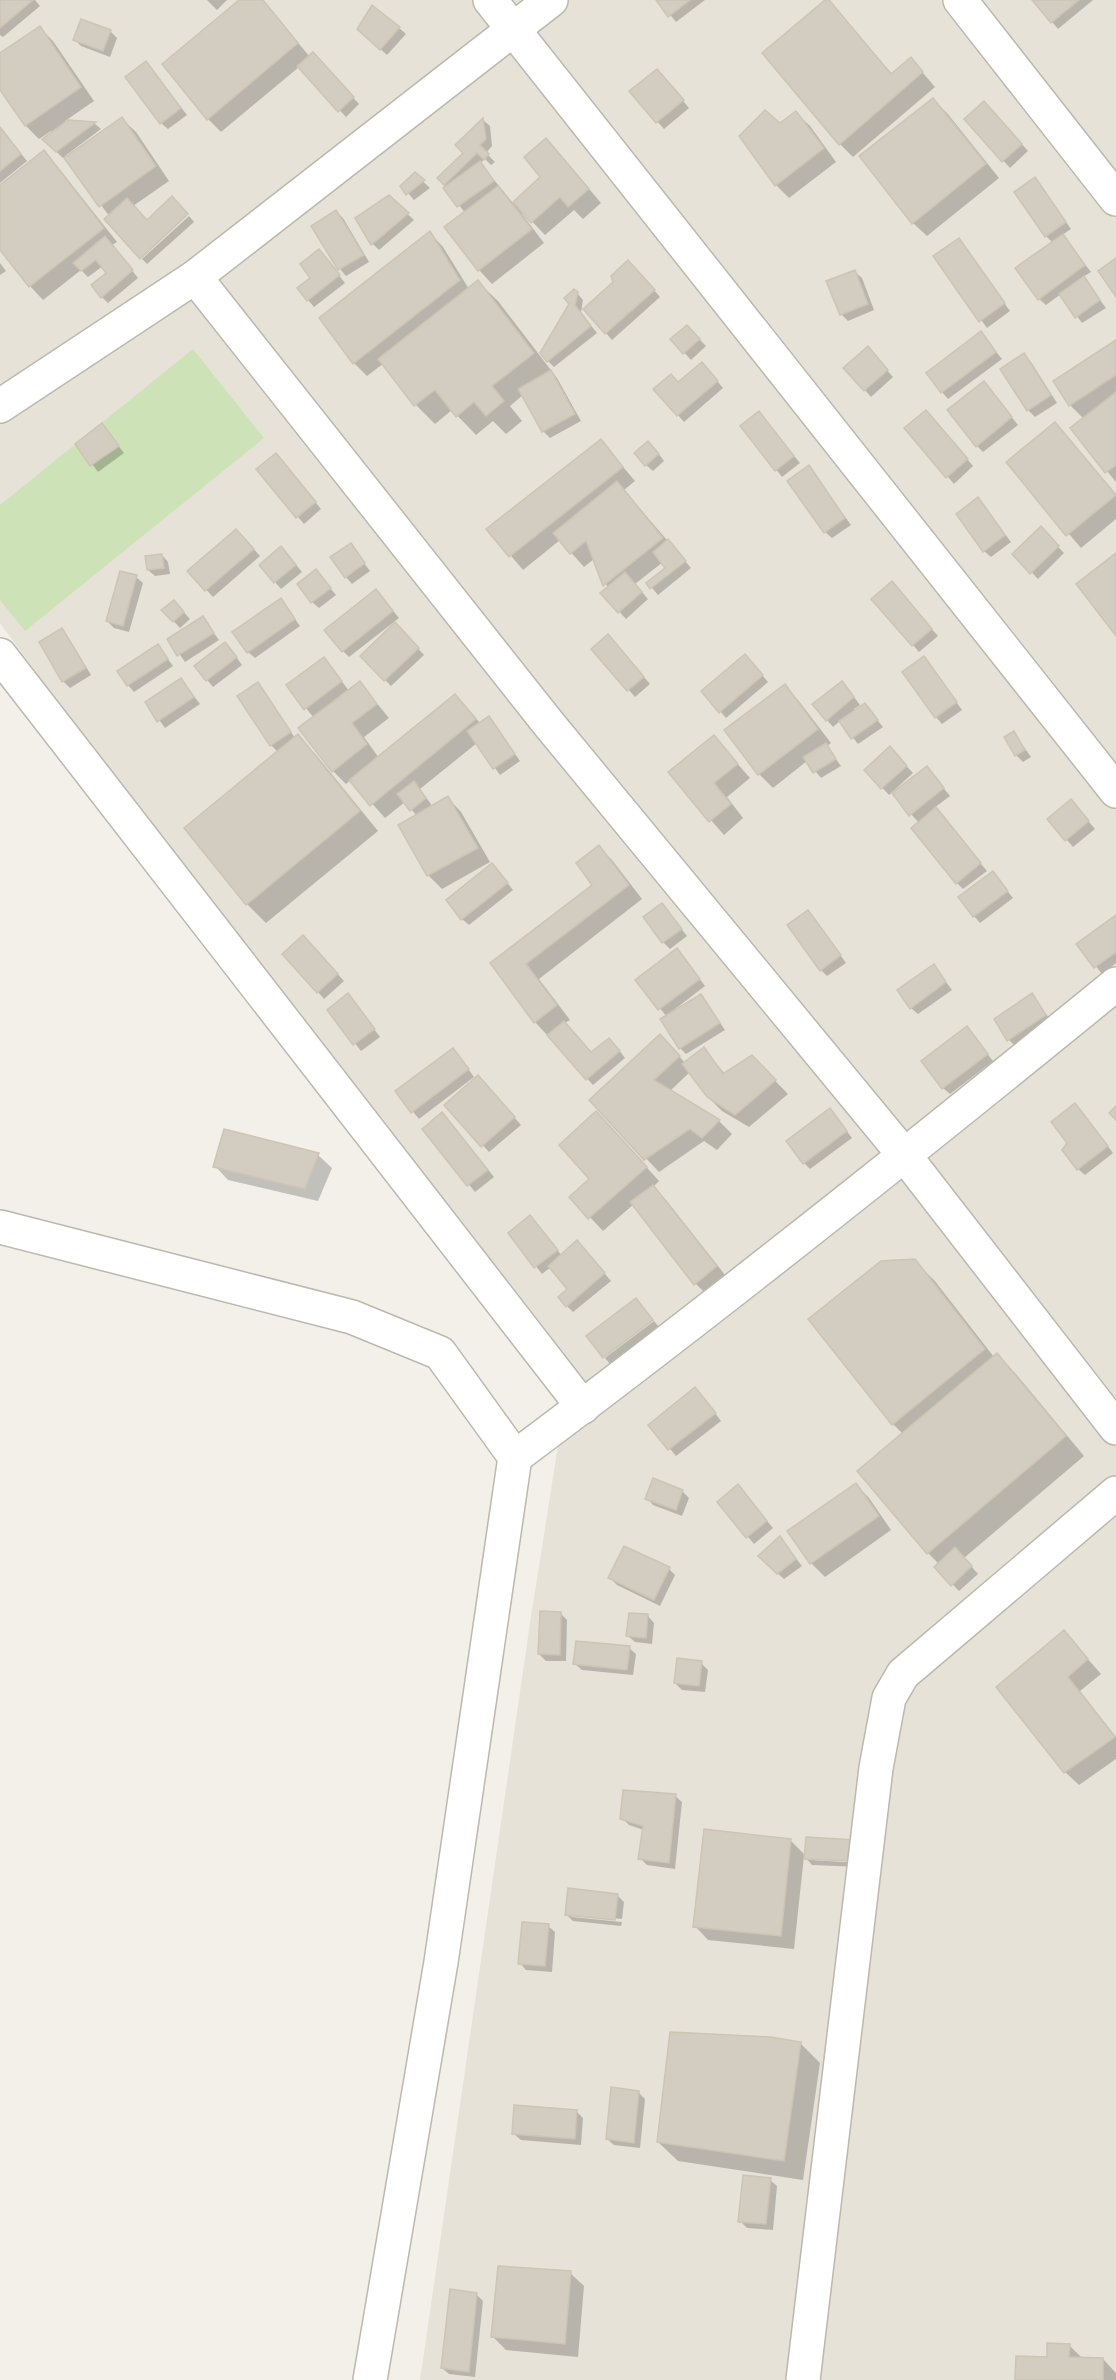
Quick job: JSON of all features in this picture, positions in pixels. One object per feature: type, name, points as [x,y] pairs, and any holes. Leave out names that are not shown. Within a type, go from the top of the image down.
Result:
[{"type":"street","points":[[490,0],[1116,791]]},
{"type":"street","points":[[0,405],[195,277],[551,0]]},
{"type":"street","points":[[960,0],[1116,199]]},
{"type":"street","points":[[195,277],[548,723],[905,1156],[1116,1428]]},
{"type":"street","points":[[0,655],[583,1407]]},
{"type":"street","points":[[515,1457],[750,1279],[1116,984]]},
{"type":"street","points":[[0,1227],[352,1317],[440,1353],[515,1457],[441,1962],[370,2380]]},
{"type":"street","points":[[803,2380],[876,1768],[889,1698],[903,1674],[1116,1493]]},
{"type":"shaded area","points":[[0,0],[1116,0],[1116,2380],[420,2380],[530,1623],[566,1395],[0,623]]},
{"type":"green space","points":[[193,349],[264,438],[25,631],[0,600],[0,505]]},
{"type":"building","points":[[0,0],[33,0],[0,28]]},
{"type":"building","points":[[239,0],[263,0],[298,43],[207,120],[162,64]]},
{"type":"building","points":[[656,0],[690,0],[668,17]]},
{"type":"building","points":[[825,0],[829,0],[891,74],[911,57],[923,72],[839,145],[762,53]]},
{"type":"building","points":[[1032,0],[1079,0],[1051,23]]},
{"type":"building","points":[[372,5],[400,27],[380,50],[357,29]]},
{"type":"building","points":[[81,19],[111,30],[103,51],[73,40]]},
{"type":"building","points":[[40,26],[81,87],[25,126],[0,90],[0,53]]},
{"type":"building","points":[[313,52],[354,97],[338,112],[297,66]]},
{"type":"building","points":[[146,61],[181,108],[160,124],[125,77]]},
{"type":"building","points":[[657,69],[684,100],[656,123],[629,91]]},
{"type":"building","points":[[933,98],[986,164],[912,224],[859,156]]},
{"type":"building","points":[[984,101],[1022,144],[1002,162],[964,119]]},
{"type":"building","points":[[765,110],[780,123],[796,111],[824,148],[775,186],[739,136]]},
{"type":"building","points":[[122,117],[156,166],[99,207],[64,158]]},
{"type":"building","points":[[483,118],[486,139],[480,145],[489,154],[484,160],[477,153],[444,185],[437,178],[463,153],[455,145]]},
{"type":"building","points":[[68,120],[96,122],[56,152],[42,139]]},
{"type":"building","points":[[0,127],[21,154],[0,171]]},
{"type":"building","points":[[546,138],[589,189],[568,207],[560,197],[531,223],[513,202],[540,177],[524,157]]},
{"type":"building","points":[[44,150],[104,228],[29,287],[0,250],[0,185]]},
{"type":"building","points":[[480,161],[494,181],[457,207],[443,188]]},
{"type":"building","points":[[415,172],[425,180],[406,195],[400,186]]},
{"type":"building","points":[[1035,177],[1066,222],[1045,237],[1014,192]]},
{"type":"building","points":[[498,186],[532,229],[478,271],[444,227]]},
{"type":"building","points":[[389,195],[409,213],[371,245],[355,218]]},
{"type":"building","points":[[172,196],[188,214],[140,259],[104,219],[127,198],[147,220]]},
{"type":"building","points":[[336,210],[364,255],[338,270],[311,226]]},
{"type":"building","points":[[430,231],[460,280],[353,364],[319,318]]},
{"type":"building","points":[[1063,234],[1085,265],[1038,300],[1015,268]]},
{"type":"building","points":[[105,236],[133,270],[101,298],[91,285],[106,273],[96,260],[81,271],[73,263]]},
{"type":"building","points":[[959,238],[1005,303],[979,322],[933,256]]},
{"type":"building","points":[[319,249],[340,275],[307,301],[297,288],[310,278],[300,264]]},
{"type":"building","points":[[1116,258],[1116,297],[1098,271]]},
{"type":"building","points":[[628,260],[655,290],[605,334],[583,309],[613,282],[611,276]]},
{"type":"building","points":[[855,270],[868,304],[840,315],[826,281]]},
{"type":"building","points":[[1084,276],[1100,300],[1075,318],[1059,294]]},
{"type":"building","points":[[478,280],[534,353],[492,386],[504,401],[486,416],[474,402],[456,417],[435,390],[414,406],[378,359]]},
{"type":"building","points":[[574,289],[578,292],[575,305],[591,326],[547,362],[540,353],[569,304],[564,298]]},
{"type":"building","points":[[687,325],[700,339],[683,354],[670,339]]},
{"type":"building","points":[[981,331],[996,352],[941,393],[926,373]]},
{"type":"building","points":[[1116,340],[1116,375],[1069,406],[1053,381]]},
{"type":"building","points":[[868,346],[888,370],[864,391],[843,368]]},
{"type":"building","points":[[1024,353],[1051,395],[1027,411],[1000,369]]},
{"type":"building","points":[[702,362],[718,381],[677,416],[653,389],[671,374],[678,382]]},
{"type":"building","points":[[551,370],[575,414],[542,432],[518,389]]},
{"type":"building","points":[[984,381],[1012,417],[976,447],[947,410]]},
{"type":"building","points":[[1116,392],[1116,465],[1105,473],[1070,428]]},
{"type":"building","points":[[926,410],[968,459],[946,478],[904,428]]},
{"type":"building","points":[[759,411],[794,456],[775,471],[740,426]]},
{"type":"building","points":[[1055,422],[1116,495],[1066,536],[1006,462]]},
{"type":"building","points":[[102,423],[119,446],[90,466],[75,444]]},
{"type":"building","points":[[601,439],[623,467],[509,557],[486,529]]},
{"type":"building","points":[[648,441],[659,454],[645,466],[634,453]]},
{"type":"building","points":[[276,453],[316,502],[296,518],[256,469]]},
{"type":"building","points":[[809,465],[845,518],[824,533],[787,481]]},
{"type":"building","points":[[617,481],[663,538],[603,586],[586,541],[570,554],[553,533]]},
{"type":"building","points":[[978,497],[1005,535],[983,552],[956,514]]},
{"type":"building","points":[[1041,526],[1059,546],[1030,574],[1012,554]]},
{"type":"building","points":[[236,529],[254,549],[205,591],[187,571]]},
{"type":"building","points":[[668,539],[686,561],[650,589],[646,583],[665,568],[653,552]]},
{"type":"building","points":[[351,543],[365,563],[345,578],[330,557]]},
{"type":"building","points":[[281,546],[296,565],[274,583],[259,565]]},
{"type":"building","points":[[1116,553],[1116,636],[1076,584]]},
{"type":"building","points":[[162,554],[164,568],[147,570],[145,556]]},
{"type":"building","points":[[316,569],[331,588],[311,603],[297,584]]},
{"type":"building","points":[[120,571],[137,575],[123,626],[106,621]]},
{"type":"building","points":[[625,572],[642,592],[618,613],[600,593]]},
{"type":"building","points":[[892,581],[932,629],[912,646],[871,599]]},
{"type":"building","points":[[376,589],[393,611],[342,652],[324,630]]},
{"type":"building","points":[[281,598],[295,619],[247,653],[232,632]]},
{"type":"building","points":[[174,600],[184,612],[173,622],[161,610]]},
{"type":"building","points":[[203,616],[214,633],[177,656],[167,639]]},
{"type":"building","points":[[395,622],[419,648],[384,681],[360,656]]},
{"type":"building","points":[[62,628],[86,668],[62,682],[39,642]]},
{"type":"building","points":[[608,634],[644,677],[627,691],[591,649]]},
{"type":"building","points":[[225,642],[237,657],[206,681],[194,666]]},
{"type":"building","points":[[158,644],[168,659],[127,686],[117,671]]},
{"type":"building","points":[[745,654],[763,675],[719,713],[701,691]]},
{"type":"building","points":[[924,656],[957,702],[935,718],[902,672]]},
{"type":"building","points":[[324,657],[342,681],[304,710],[286,685]]},
{"type":"building","points":[[181,678],[194,697],[157,722],[145,702]]},
{"type":"building","points":[[360,681],[377,704],[352,723],[367,744],[332,772],[298,728]]},
{"type":"building","points":[[842,681],[854,697],[826,721],[812,704]]},
{"type":"building","points":[[258,682],[291,732],[270,746],[237,696]]},
{"type":"building","points":[[785,684],[818,729],[758,775],[724,730]]},
{"type":"building","points":[[455,694],[476,719],[370,806],[349,780]]},
{"type":"building","points":[[865,703],[878,720],[851,739],[839,721]]},
{"type":"building","points":[[489,716],[515,754],[493,769],[467,731]]},
{"type":"building","points":[[1014,731],[1025,750],[1015,756],[1004,737]]},
{"type":"building","points":[[298,734],[360,811],[246,905],[184,828]]},
{"type":"building","points":[[714,735],[738,764],[714,783],[731,804],[709,822],[668,772]]},
{"type":"building","points":[[826,743],[836,759],[813,773],[803,757]]},
{"type":"building","points":[[890,746],[907,766],[881,789],[864,770]]},
{"type":"building","points":[[927,766],[944,788],[909,816],[892,793]]},
{"type":"building","points":[[414,781],[426,798],[410,811],[397,794]]},
{"type":"building","points":[[448,796],[478,848],[427,876],[398,825]]},
{"type":"building","points":[[1071,799],[1089,821],[1065,841],[1047,819]]},
{"type":"building","points":[[936,807],[981,863],[956,884],[911,828]]},
{"type":"building","points":[[599,845],[629,885],[526,964],[557,1005],[534,1023],[490,963],[592,885],[576,863]]},
{"type":"building","points":[[492,863],[508,883],[461,920],[446,900]]},
{"type":"building","points":[[993,871],[1008,891],[973,917],[958,897]]},
{"type":"building","points":[[662,903],[682,929],[662,943],[643,917]]},
{"type":"building","points":[[808,910],[841,955],[820,971],[787,925]]},
{"type":"building","points":[[1116,915],[1116,952],[1094,968],[1076,944]]},
{"type":"building","points":[[303,935],[338,974],[317,993],[282,954]]},
{"type":"building","points":[[677,948],[700,979],[658,1010],[635,980]]},
{"type":"building","points":[[934,964],[946,982],[910,1009],[897,990]]},
{"type":"building","points":[[348,993],[375,1029],[353,1045],[327,1010]]},
{"type":"building","points":[[1032,993],[1046,1015],[1007,1041],[994,1019]]},
{"type":"building","points":[[701,994],[720,1023],[679,1049],[660,1019]]},
{"type":"building","points":[[564,1021],[591,1052],[609,1038],[620,1051],[586,1080],[547,1035]]},
{"type":"building","points":[[967,1026],[988,1054],[942,1089],[921,1061]]},
{"type":"building","points":[[660,1034],[680,1056],[654,1080],[720,1120],[702,1138],[690,1129],[644,1160],[589,1100]]},
{"type":"building","points":[[704,1047],[723,1074],[752,1055],[776,1080],[735,1115],[707,1097],[682,1064]]},
{"type":"building","points":[[453,1048],[469,1069],[411,1113],[395,1091]]},
{"type":"building","points":[[478,1075],[515,1117],[481,1147],[444,1105]]},
{"type":"building","points":[[1075,1103],[1108,1146],[1077,1170],[1062,1150],[1067,1143],[1051,1122]]},
{"type":"building","points":[[1116,1106],[1116,1120],[1109,1113]]},
{"type":"building","points":[[830,1108],[847,1131],[803,1164],[786,1141]]},
{"type":"building","points":[[596,1111],[647,1167],[588,1219],[569,1197],[589,1179],[559,1145]]},
{"type":"building","points":[[442,1112],[488,1170],[467,1186],[422,1129]]},
{"type":"building","points":[[224,1129],[319,1153],[305,1189],[213,1167]]},
{"type":"building","points":[[653,1185],[717,1266],[694,1285],[630,1202]]},
{"type":"building","points":[[530,1215],[558,1250],[534,1268],[508,1233]]},
{"type":"building","points":[[577,1240],[605,1273],[566,1307],[558,1297],[567,1289],[548,1266]]},
{"type":"building","points":[[915,1259],[985,1349],[892,1425],[808,1319],[881,1261]]},
{"type":"building","points":[[636,1298],[653,1320],[603,1358],[586,1336]]},
{"type":"building","points":[[997,1353],[1066,1436],[927,1554],[857,1471]]},
{"type":"building","points":[[695,1387],[716,1413],[668,1450],[648,1425]]},
{"type":"building","points":[[653,1478],[683,1490],[676,1510],[645,1499]]},
{"type":"building","points":[[856,1483],[879,1516],[810,1564],[787,1531]]},
{"type":"building","points":[[738,1484],[767,1521],[746,1538],[717,1502]]},
{"type":"building","points":[[780,1536],[796,1559],[777,1574],[758,1556]]},
{"type":"building","points":[[624,1546],[670,1567],[654,1600],[608,1578]]},
{"type":"building","points":[[955,1547],[972,1566],[951,1586],[934,1567]]},
{"type":"building","points":[[540,1611],[561,1612],[560,1655],[538,1654]]},
{"type":"building","points":[[629,1613],[648,1614],[646,1638],[626,1636]]},
{"type":"building","points":[[1064,1630],[1088,1659],[1068,1677],[1115,1737],[1064,1773],[996,1687]]},
{"type":"building","points":[[576,1641],[630,1646],[627,1670],[573,1664]]},
{"type":"building","points":[[677,1658],[702,1661],[699,1686],[674,1683]]},
{"type":"building","points":[[623,1790],[676,1794],[669,1863],[638,1859],[643,1826],[620,1819]]},
{"type":"building","points":[[704,1829],[791,1839],[781,1936],[693,1927]]},
{"type":"building","points":[[806,1837],[856,1840],[855,1861],[804,1859]]},
{"type":"building","points":[[568,1888],[618,1894],[615,1920],[565,1915]]},
{"type":"building","points":[[522,1922],[549,1924],[545,1966],[518,1964]]},
{"type":"building","points":[[670,2032],[771,2037],[801,2042],[784,2161],[657,2142]]},
{"type":"building","points":[[611,2087],[639,2091],[634,2143],[606,2139]]},
{"type":"building","points":[[514,2105],[577,2110],[575,2139],[512,2134]]},
{"type":"building","points":[[743,2175],[771,2178],[766,2224],[738,2222]]},
{"type":"building","points":[[498,2266],[571,2271],[565,2344],[491,2337]]},
{"type":"building","points":[[450,2289],[477,2293],[469,2372],[441,2368]]},
{"type":"building","points":[[1047,2343],[1070,2344],[1069,2357],[1103,2358],[1103,2380],[1015,2380],[1016,2356],[1047,2357]]}]
